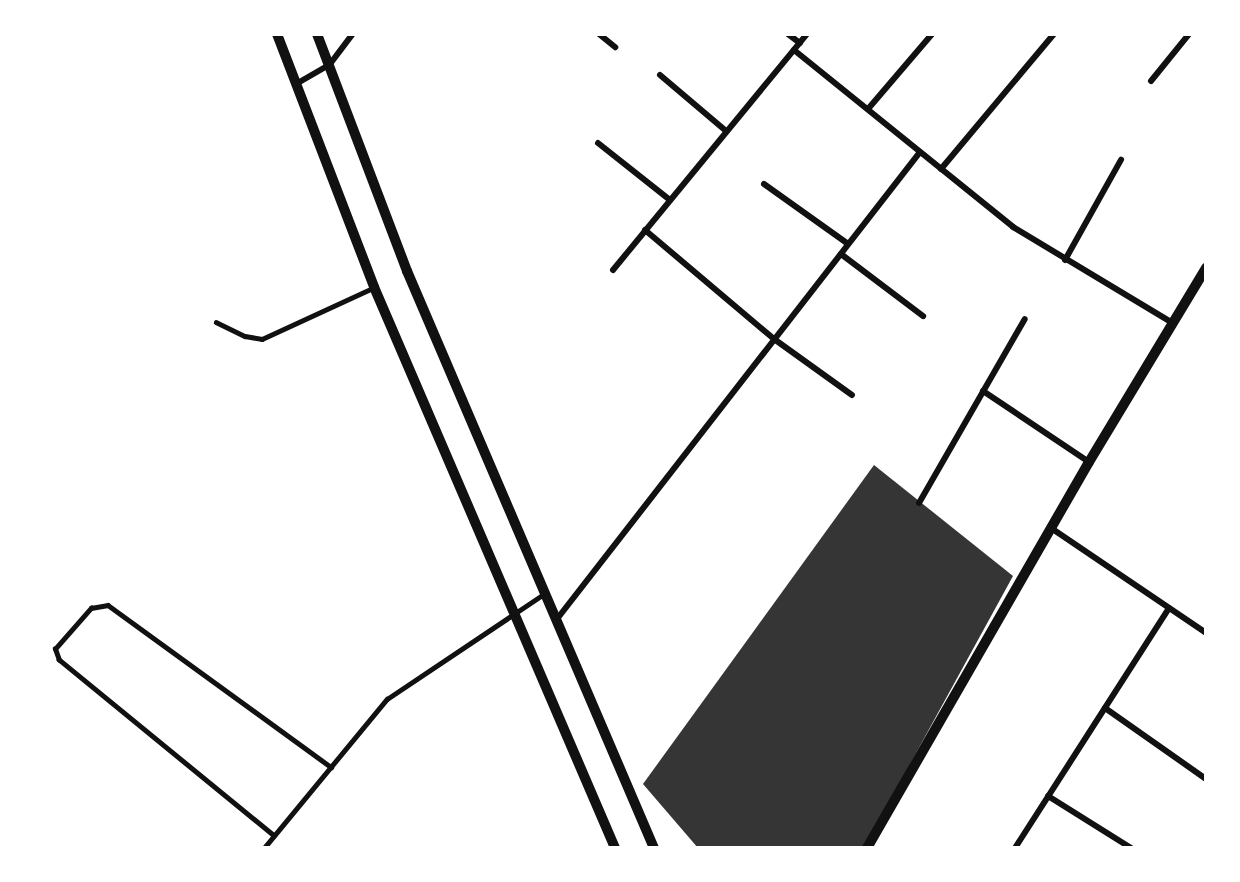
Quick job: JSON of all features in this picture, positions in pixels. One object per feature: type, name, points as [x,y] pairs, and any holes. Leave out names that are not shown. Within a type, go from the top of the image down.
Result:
[{"type":"street","points":[[277,34],[374,287],[615,848]]},
{"type":"street","points":[[317,34],[407,271],[654,848]]},
{"type":"street","points":[[296,84],[330,64],[353,34]]},
{"type":"street","points":[[599,34],[615,47]]},
{"type":"street","points":[[788,34],[800,43]]},
{"type":"street","points":[[613,270],[807,34]]},
{"type":"street","points":[[868,110],[932,34]]},
{"type":"street","points":[[941,169],[1054,34]]},
{"type":"street","points":[[1151,81],[1189,34]]},
{"type":"street","points":[[794,50],[1013,227],[1173,323]]},
{"type":"street","points":[[660,75],[726,131]]},
{"type":"street","points":[[598,143],[670,200]]},
{"type":"street","points":[[557,619],[920,152]]},
{"type":"street","points":[[1065,260],[1121,160]]},
{"type":"street","points":[[764,184],[848,244]]},
{"type":"street","points":[[645,230],[774,339],[852,395]]},
{"type":"street","points":[[840,254],[923,316]]},
{"type":"street","points":[[867,848],[1089,462],[1206,268]]},
{"type":"street","points":[[919,503],[1025,319]]},
{"type":"street","points":[[983,391],[1089,462]]},
{"type":"street","points":[[1051,528],[1206,633]]},
{"type":"street","points":[[1015,848],[1169,608]]},
{"type":"street","points":[[1105,708],[1206,779]]},
{"type":"street","points":[[1048,796],[1131,848]]},
{"type":"lane","points":[[216,322],[245,336],[262,339],[374,287]]},
{"type":"lane","points":[[264,848],[387,699],[546,592]]},
{"type":"lane","points":[[274,836],[59,660],[56,649],[91,608],[108,604],[331,767]]},
{"type":"building","points":[[874,465],[1013,576],[864,848],[698,848],[643,784]]}]
